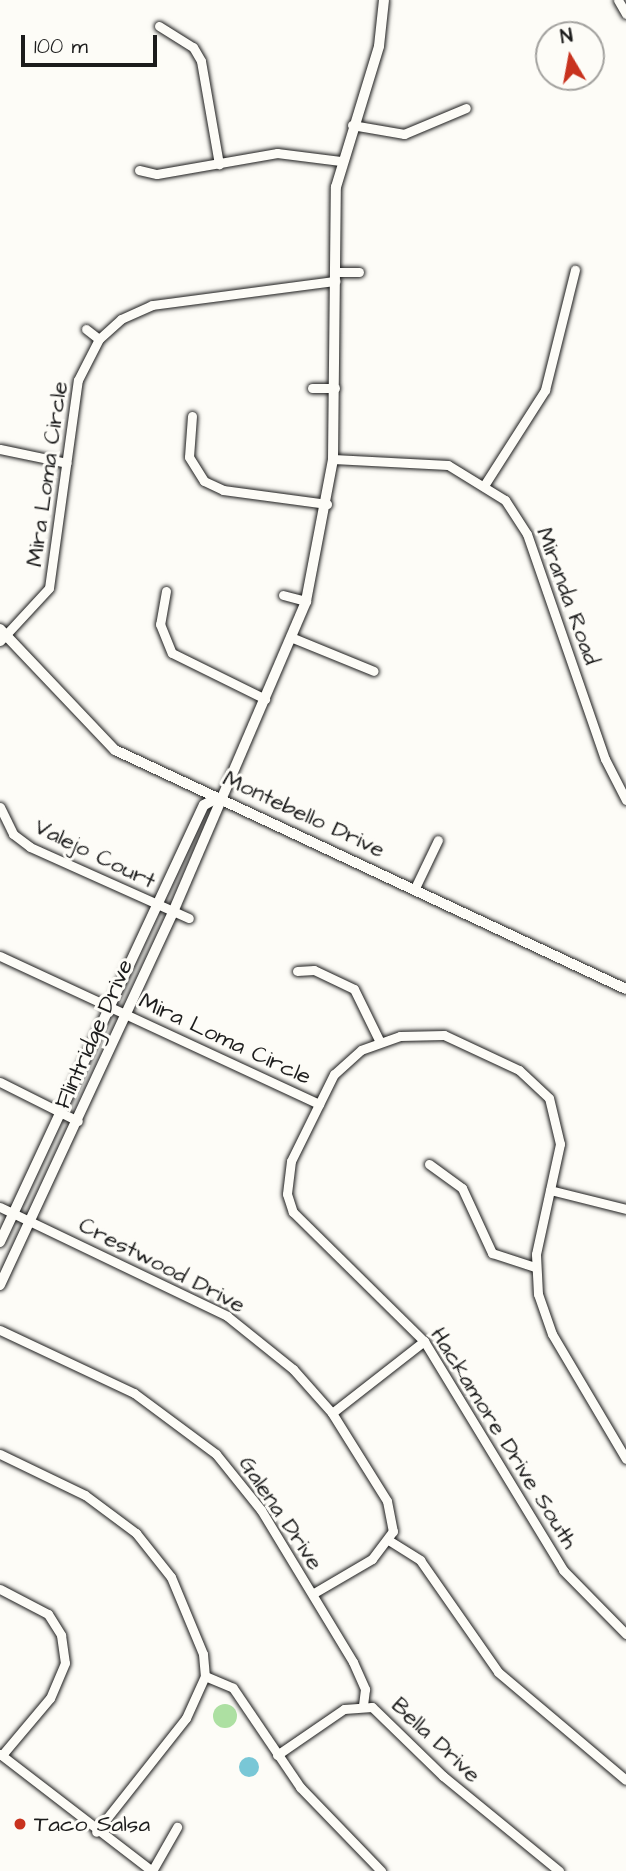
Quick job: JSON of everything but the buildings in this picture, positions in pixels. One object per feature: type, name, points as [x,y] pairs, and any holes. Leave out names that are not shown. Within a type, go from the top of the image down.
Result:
[{"type":"street","name":"Flintridge Drive","points":[[0,1285],[78,1121],[218,812],[217,798],[293,638],[306,601],[327,504],[333,459],[335,276],[341,161],[379,46],[384,0]]},
{"type":"street","points":[[618,0],[626,14]]},
{"type":"street","points":[[159,26],[193,47],[201,61],[219,163]]},
{"type":"street","points":[[352,125],[412,133],[466,108]]},
{"type":"street","points":[[139,170],[157,174],[288,153],[341,161]]},
{"type":"street","points":[[485,484],[545,390],[575,270]]},
{"type":"street","points":[[335,276],[359,272]]},
{"type":"street","name":"Mira Loma Circle","points":[[2,635],[49,587],[78,380],[99,339],[131,313],[167,302],[335,276]]},
{"type":"street","points":[[86,329],[99,339]]},
{"type":"street","points":[[312,388],[335,388]]},
{"type":"street","points":[[192,416],[189,457],[204,481],[223,490],[327,504]]},
{"type":"street","points":[[0,449],[67,463]]},
{"type":"street","name":"Miranda Road","points":[[333,459],[429,461],[485,484],[505,500],[527,534],[605,760],[626,800]]},
{"type":"street","points":[[166,592],[160,624],[172,653],[265,699]]},
{"type":"street","points":[[284,595],[306,601]]},
{"type":"street","name":"Montebello Drive","points":[[2,635],[104,743],[626,989]]},
{"type":"street","points":[[293,638],[374,671]]},
{"type":"street","name":"Flintridge Drive","points":[[0,1242],[204,805],[217,798]]},
{"type":"street","name":"Valejo Court","points":[[1,807],[13,834],[30,847],[189,918]]},
{"type":"street","points":[[415,888],[438,840]]},
{"type":"street","name":"Mira Loma Circle","points":[[0,956],[319,1104]]},
{"type":"street","points":[[298,971],[314,970],[354,989],[380,1042]]},
{"type":"street","points":[[278,1208],[289,1203],[292,1161],[340,1065],[369,1046],[380,1042],[443,1035],[519,1070],[549,1098],[560,1144],[535,1267],[552,1335],[626,1459]]},
{"type":"street","points":[[0,1082],[78,1121]]},
{"type":"street","points":[[549,1098],[559,1091]]},
{"type":"street","points":[[429,1164],[462,1188],[492,1253],[535,1267]]},
{"type":"street","points":[[550,1190],[626,1209]]},
{"type":"street","name":"Hackamore Drive South","points":[[289,1203],[306,1229],[424,1341],[563,1570],[626,1634]]},
{"type":"street","name":"Crestwood Drive","points":[[0,1207],[227,1317],[293,1369],[332,1413],[391,1510],[390,1541]]},
{"type":"street","name":"Galena Drive","points":[[0,1330],[134,1393],[203,1441],[248,1489],[312,1594],[359,1673],[363,1705]]},
{"type":"street","points":[[332,1413],[424,1341]]},
{"type":"street","points":[[0,1454],[85,1495],[136,1533],[182,1597],[205,1676],[180,1729],[96,1832]]},
{"type":"street","points":[[312,1594],[390,1541],[420,1560],[498,1672],[626,1780]]},
{"type":"street","points":[[0,1589],[48,1614],[61,1635],[65,1663],[50,1698],[1,1755],[96,1832],[152,1871],[177,1828]]},
{"type":"street","points":[[205,1676],[233,1688],[277,1755],[381,1871]]},
{"type":"street","name":"Bella Drive","points":[[277,1755],[344,1709],[363,1705],[387,1716],[443,1776],[559,1871]]},
{"type":"green space","points":[[225,1704],[233,1708],[237,1716],[233,1724],[225,1728],[217,1724],[213,1716],[217,1708]]},
{"type":"water","points":[[245,1757],[253,1757],[259,1767],[253,1777],[245,1777],[239,1771],[239,1763]]},
{"type":"place","name":"Taco Salsa","points":[[20,1824]]}]
